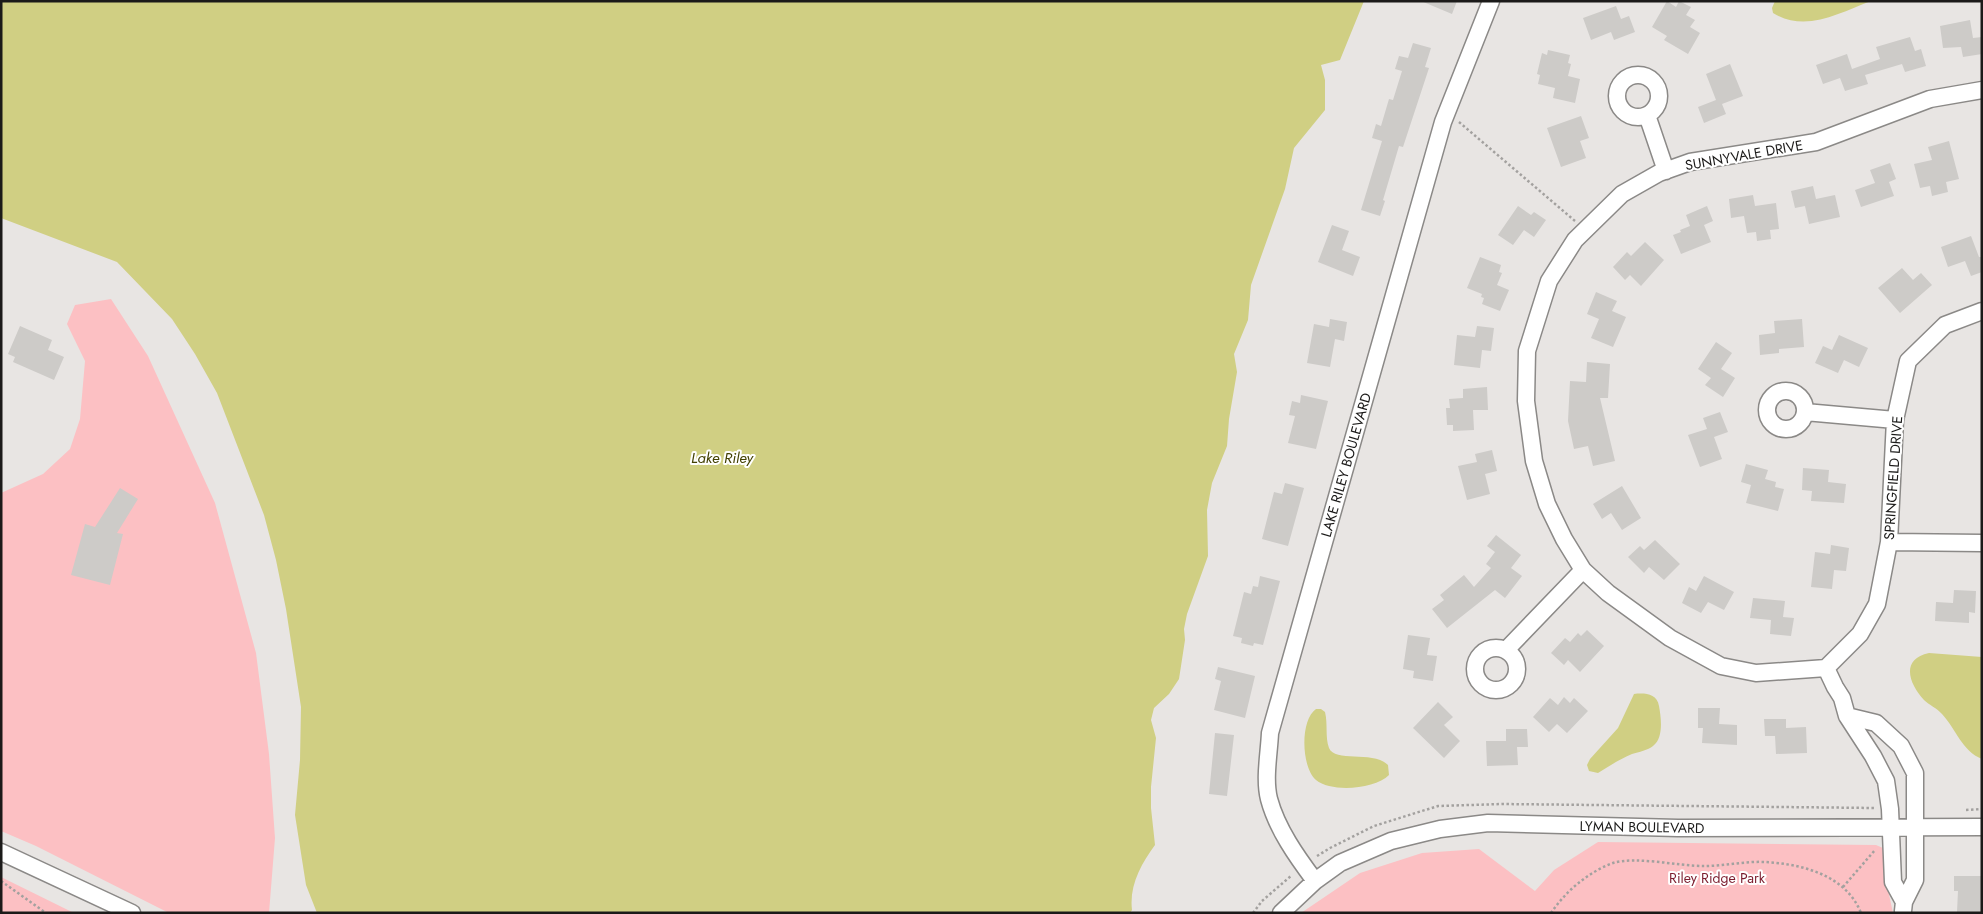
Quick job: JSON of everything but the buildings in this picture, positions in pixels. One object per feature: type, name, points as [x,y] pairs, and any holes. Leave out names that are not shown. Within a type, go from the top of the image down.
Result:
[{"type":"street","name":"LAKE RILEY BOULEVARD","points":[[1315,881],[1285,836],[1269,799],[1267,774],[1270,733],[1448,112],[1491,1]]},
{"type":"street","name":"SUNNYVALE DRIVE","points":[[1826,668],[1756,673],[1721,666],[1670,638],[1646,622],[1608,593],[1583,570],[1564,539],[1547,504],[1534,461],[1526,401],[1527,351],[1548,281],[1575,240],[1622,194],[1666,170],[1690,162],[1816,142],[1930,99],[1982,90]]},
{"type":"street","points":[[1647,116],[1666,170]]},
{"type":"street","name":"SPRINGFIELD DRIVE","points":[[1826,668],[1860,634],[1877,604],[1889,542],[1895,420],[1908,361],[1945,325],[1982,311]]},
{"type":"street","points":[[1805,412],[1895,420]]},
{"type":"street","points":[[1889,542],[1982,544]]},
{"type":"street","points":[[1506,650],[1583,570]]},
{"type":"street","points":[[1826,668],[1842,698],[1847,716],[1873,756],[1886,781],[1893,882],[1904,908]]},
{"type":"street","points":[[1847,716],[1876,723],[1901,746],[1915,773],[1915,880],[1904,908]]},
{"type":"street","name":"LYMAN BOULEVARD","points":[[1315,881],[1340,864],[1392,841],[1440,828],[1488,823],[1678,828],[1982,827]]},
{"type":"street","points":[[1,852],[132,913]]},
{"type":"street","points":[[1281,913],[1315,881]]},
{"type":"path","points":[[1448,112],[1585,230]]},
{"type":"path","points":[[1843,887],[1858,872],[1875,850]]},
{"type":"path","points":[[1551,913],[1559,901],[1578,884],[1598,869],[1615,862],[1704,866],[1764,862],[1795,866],[1820,872],[1843,887],[1862,913]]},
{"type":"path","points":[[1,881],[46,913]]},
{"type":"green space","points":[[111,299],[148,356],[215,503],[256,653],[269,754],[275,838],[269,913],[169,913],[36,846],[1,831],[1,493],[43,474],[70,449],[80,419],[85,361],[67,324],[75,305]]},
{"type":"green space","name":"Riley Ridge Park","points":[[1598,842],[1876,845],[1883,848],[1887,857],[1887,885],[1893,913],[1301,913],[1360,873],[1422,853],[1479,849],[1535,891],[1554,870]]},
{"type":"green space","points":[[1,877],[74,913],[1,913]]},
{"type":"water","name":"Lake Riley","points":[[1,1],[1364,1],[1340,60],[1321,65],[1325,80],[1325,110],[1294,148],[1285,189],[1251,285],[1248,320],[1234,354],[1237,372],[1229,419],[1227,446],[1212,483],[1207,510],[1208,556],[1187,614],[1179,679],[1169,694],[1154,708],[1151,720],[1156,738],[1151,787],[1155,845],[1145,860],[1134,884],[1132,910],[1130,913],[317,913],[306,885],[295,815],[300,760],[301,707],[286,609],[264,515],[217,393],[172,319],[117,262],[1,218]]},
{"type":"water","points":[[1775,1],[1871,1],[1822,19],[1798,21],[1785,19],[1773,13],[1772,8]]},
{"type":"water","points":[[1929,653],[1982,657],[1982,759],[1969,751],[1942,714],[1924,700],[1914,687],[1910,673],[1911,666],[1920,656]]},
{"type":"water","points":[[1634,694],[1650,695],[1656,698],[1659,706],[1661,727],[1659,738],[1649,749],[1632,754],[1598,773],[1589,771],[1587,765],[1590,759],[1618,728]]},
{"type":"water","points":[[1316,709],[1321,709],[1325,712],[1328,744],[1333,752],[1339,755],[1373,758],[1381,761],[1388,765],[1389,775],[1374,784],[1353,788],[1332,787],[1316,780],[1307,765],[1304,744],[1307,723]]}]
